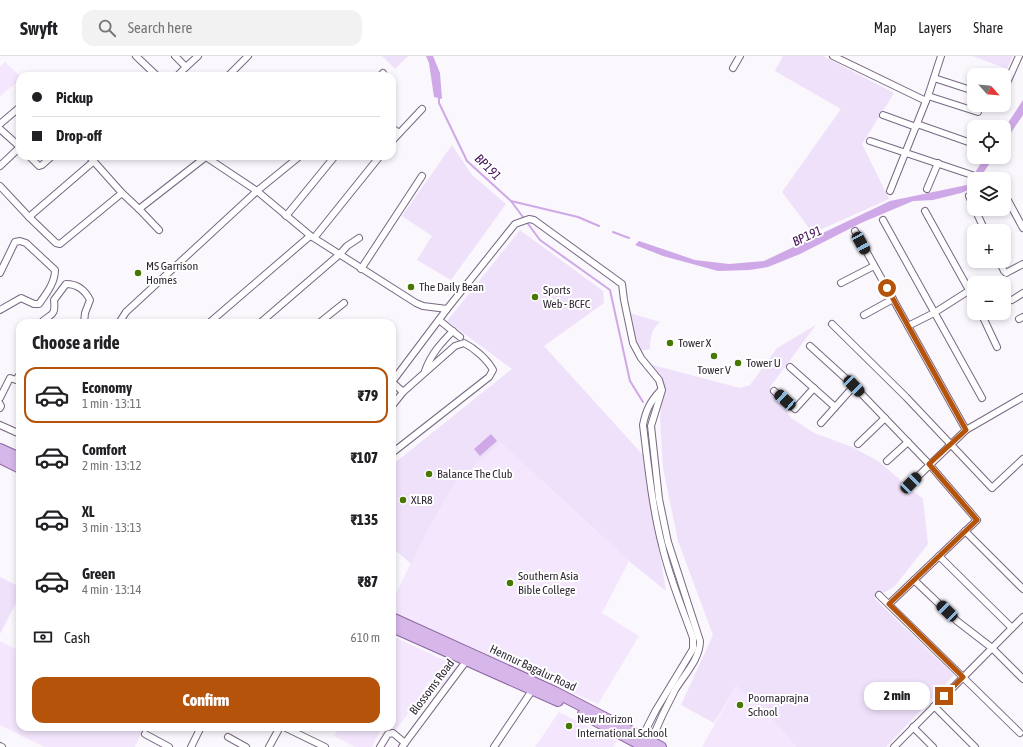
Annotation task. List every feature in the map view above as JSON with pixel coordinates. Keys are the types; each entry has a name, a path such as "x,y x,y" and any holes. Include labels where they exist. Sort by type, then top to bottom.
{"main road":[{"path":"0,449 16,456"},
{"path":"0,458 16,466"},
{"name":"Hennur Bagalur Road","path":"396,620 533,689 646,742 661,747"},
{"name":"Hennur Bagalur Road","path":"396,629 466,660 488,665 555,692 646,742"}],"street":[{"path":"136,56 153,72"},
{"path":"175,56 186,67"},
{"path":"181,72 198,56"},
{"path":"232,72 248,56"},
{"path":"733,68 740,56"},
{"path":"833,56 928,98 967,109"},
{"path":"890,191 928,98 941,56"},
{"path":"1011,74 1019,56"},
{"path":"934,78 967,89"},
{"path":"396,137 422,109"},
{"path":"0,124 16,110"},
{"path":"883,115 967,142"},
{"path":"0,129 16,143"},
{"path":"870,141 905,154 967,173"},
{"path":"0,166 16,151"},
{"path":"33,160 39,166 48,160"},
{"path":"139,209 202,160"},
{"path":"213,160 257,191 312,237 361,269 416,303 423,306 447,310"},
{"path":"122,319 126,312 257,191 295,160"},
{"path":"286,216 332,160"},
{"path":"214,319 312,237 377,160"},
{"path":"29,217 94,161 122,193 159,230"},
{"path":"927,189 938,163"},
{"path":"361,269 422,176"},
{"path":"0,186 29,217 56,243 60,244 122,193"},
{"path":"1011,206 1023,228"},
{"path":"925,211 967,285"},
{"path":"396,377 515,224 522,221 528,219 534,220 622,284 633,343 641,358 659,380 662,390 651,426 659,499 668,542 700,641 698,654 646,742"},
{"path":"883,220 982,398"},
{"path":"855,231 966,430"},
{"path":"265,319 340,254 347,246 359,238"},
{"path":"0,273 15,242 20,241 26,243 55,270 55,275 48,292 39,304 34,304 21,298 0,310"},
{"path":"1002,268 1006,273 1023,264"},
{"path":"841,283 874,266"},
{"path":"46,319 51,316 55,309 54,300 66,284 73,284 86,293 90,300 84,319"},
{"path":"908,326 967,292"},
{"path":"1012,300 1023,293"},
{"path":"864,315 893,299"},
{"path":"324,319 344,303"},
{"path":"439,320 460,337"},
{"path":"984,320 997,347"},
{"path":"832,324 906,397 992,488 1023,459"},
{"path":"425,372 429,360 441,343 453,331"},
{"path":"396,401 403,392 455,346 464,343 469,345 489,364 493,370 489,377 396,451"},
{"path":"810,346 854,386 885,418 929,464 977,520 889,604"},
{"path":"790,367 835,407"},
{"path":"0,398 10,378 16,380"},
{"path":"396,386 403,392"},
{"path":"821,422 854,386"},
{"path":"774,390 795,409 814,388"},
{"path":"646,742 656,710 693,649 693,638 662,546 654,511 643,425 645,415 651,401 662,390"},
{"path":"911,483 966,430 1023,396"},
{"path":"0,404 0,408"},
{"path":"858,444 885,418"},
{"path":"1,427 16,433"},
{"path":"887,461 908,442"},
{"path":"965,531 1023,589"},
{"path":"939,556 1012,628"},
{"path":"914,580 957,621 992,648 1023,679"},
{"path":"879,595 1020,734"},
{"path":"686,618 693,616"},
{"path":"894,747 1022,619"},
{"name":"Blossoms Road","path":"403,745 466,660"},
{"path":"494,747 533,689"},
{"path":"934,706 975,747"},
{"path":"913,727 933,747"},
{"path":"191,747 199,731"},
{"path":"269,747 278,731"},
{"path":"292,731 325,747"},
{"path":"380,747 388,734 392,733 403,745"},
{"path":"145,734 169,747"},
{"path":"228,737 246,747"}],"shaded area":[{"path":"382,56 408,56 395,69"},
{"path":"426,56 433,56 440,73 442,99 434,97 429,63"},
{"path":"783,56 823,56 894,93 862,144 889,199 813,233 782,192 841,109 775,71"},
{"path":"973,56 1013,56 1007,68"},
{"path":"5,62 16,72 16,83 0,96 0,67"},
{"path":"1023,100 1023,115 1011,133 1010,120"},
{"path":"452,145 472,175 506,204 451,280 417,260 432,236 402,216"},
{"path":"980,164 989,164 984,172 975,172"},
{"path":"967,185 967,190 961,193 933,200 913,201 861,223 800,254 768,267 749,270 718,271 663,256 635,245 639,241 695,260 729,264 764,261 890,201"},
{"path":"520,230 603,291 604,303 544,346 643,455 666,591 629,561 501,443 455,483 429,527 411,564 396,551 396,462 512,369 447,321"},
{"path":"626,312 660,322 652,334 650,349 638,351"},
{"path":"816,325 770,387 791,418 814,433 852,447 878,461 923,499 928,544 894,587 874,598 954,675 886,747 796,747 779,726 736,686 714,723 681,705 713,635 678,541 663,468 660,417 664,388 645,363 740,388 750,385 777,348"},
{"path":"491,434 497,441 480,456 474,449"},
{"name":"Southern Asia Bible College","path":"501,443 629,561 602,613 639,636 598,704 396,614 396,594 428,527 455,483"},
{"path":"0,577 16,585 16,603 0,634"},
{"path":"396,638 459,667 442,689 428,682 418,700 396,730"},
{"path":"0,641 16,649 16,731 142,731 135,747 44,747 0,725"},
{"name":"Poornaprajna School","path":"736,686 779,726 796,747 702,747"},
{"name":"New Horizon International School","path":"559,712 617,741 613,747 535,747"},
{"path":"337,731 380,731 372,747 355,747 334,736"}],"waterway":[{"name":"BP191","path":"439,95 439,103 467,161 511,201 578,217 599,226"},
{"path":"511,201 540,240 610,290 630,381 643,402"},
{"path":"613,232 629,238"}],"place":[{"name":"MS Garrison Homes","path":"138,273"},
{"name":"The Daily Bean","path":"411,287"},
{"name":"Sports Web - BCFC","path":"535,297"},
{"name":"Tower X","path":"670,343"},
{"name":"Tower V","path":"714,356"},
{"name":"Tower U","path":"738,363"},
{"name":"Balance The Club","path":"429,474"},
{"name":"XLR8","path":"403,500"},
{"name":"Southern Asia Bible College","path":"510,583"},
{"name":"Poornaprajna School","path":"740,705"},
{"name":"New Horizon International School","path":"569,726"}],"route":[{"path":"887,288 966,430 929,464 977,520 889,604 963,677 944,696"}]}
